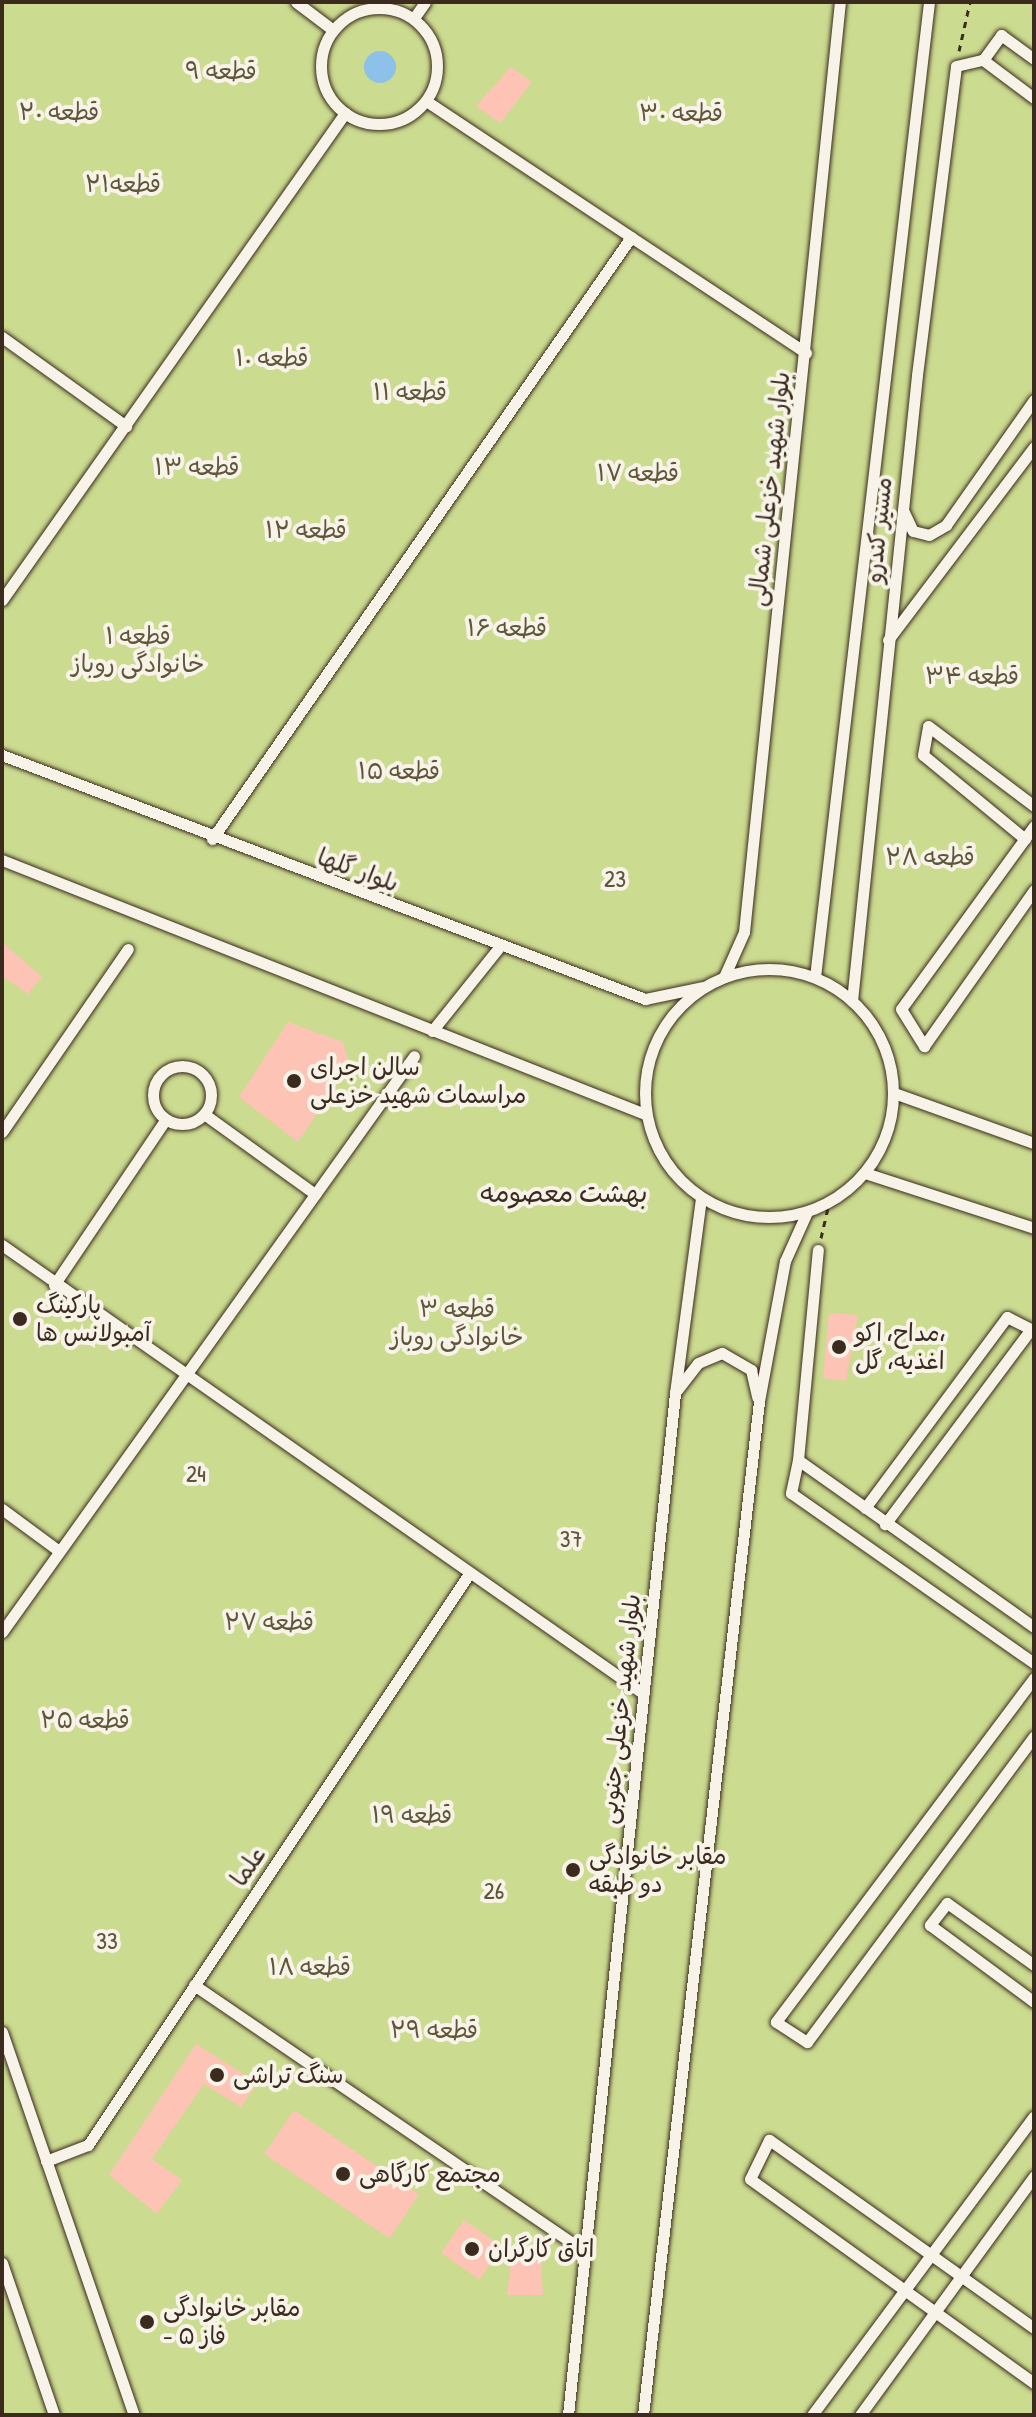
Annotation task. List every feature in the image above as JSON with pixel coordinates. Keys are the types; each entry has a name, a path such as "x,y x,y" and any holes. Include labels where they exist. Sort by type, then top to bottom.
{"lane":[{"path":"296,2 333,30"},
{"path":"414,18 425,2"},
{"name":"بلوار شهید خزعلی شمالی","path":"724,977 744,932 840,2"},
{"path":"815,977 929,2"},
{"path":"380,7 414,18 431,40 438,66 426,101 388,123 345,113 324,83 321,65 333,30 363,10 380,7"},
{"path":"956,66 983,60 1001,35 1034,59"},
{"path":"983,60 1034,98"},
{"name":"مسیر کندرو","path":"852,1001 902,510 956,66"},
{"path":"426,101 806,353"},
{"path":"2,600 345,113"},
{"path":"212,839 631,237"},
{"path":"2,337 126,426"},
{"path":"902,510 913,531 929,535 946,525 1034,400"},
{"path":"888,641 1029,465 1034,447"},
{"path":"1025,839 923,755 928,726 1034,806"},
{"name":"بلوار گلها","path":"2,755 212,839 645,999 704,987"},
{"path":"1034,826 901,1009 924,1046 1034,890"},
{"path":"2,860 645,1114"},
{"path":"432,1031 500,946"},
{"path":"2,1132 128,949"},
{"path":"754,970 815,977 852,1001 883,1043 894,1093 881,1148 865,1173 829,1202 807,1212 771,1218 734,1213 701,1198 656,1147 645,1114 652,1054 667,1020 704,987 724,977 754,970"},
{"path":"2,1632 414,1056"},
{"path":"174,1067 193,1068 208,1080 212,1099 204,1114 185,1124 166,1119 153,1095 159,1077 174,1067"},
{"path":"894,1093 1034,1143"},
{"path":"204,1114 315,1194"},
{"path":"54,1285 166,1119"},
{"path":"865,1173 1034,1228"},
{"name":"بلوار شهید خزعلی جنوبی","path":"568,2415 675,1393 701,1198"},
{"path":"643,2415 759,1401 785,1261 807,1212"},
{"path":"2,1245 54,1285 644,1694"},
{"path":"818,1250 798,1460 791,1493 1034,1663"},
{"path":"865,1508 1007,1317 1031,1329 885,1524"},
{"path":"675,1393 698,1363 722,1353 751,1370 759,1401"},
{"path":"798,1460 1034,1627"},
{"path":"2,1509 59,1551"},
{"name":"علما","path":"46,2161 88,2145 469,1574"},
{"path":"1034,1678 776,2022 807,2042 1034,1736"},
{"path":"1034,1965 947,1903 930,1925 1034,2002"},
{"path":"194,1985 583,2250"},
{"path":"2,2032 134,2415"},
{"path":"812,2415 1034,2116"},
{"path":"1034,2328 962,2272 769,2140 750,2179 1034,2383"},
{"path":"860,2415 1034,2176"},
{"path":"2,2263 54,2415"}],"path":[{"path":"956,66 970,2"},
{"path":"818,1250 829,1202"}],"green space":[{"path":"2,2 1034,2 1034,2415 2,2415"}],"water":[{"path":"380,51 391,56 396,67 391,78 380,83 369,78 364,67 369,56"}],"building":[{"path":"511,67 532,82 500,123 476,106"},
{"path":"2,942 42,977 28,994 2,976"},
{"name":"سالن اجرای مراسمات شهید خزعلی","path":"288,1022 343,1042 350,1065 298,1142 239,1097"},
{"name":"مداح، اکو، اغذیه، گل","path":"829,1313 858,1315 846,1381 823,1378"},
{"path":"196,2044 258,2083 241,2107 204,2084 152,2159 182,2180 157,2214 109,2175"},
{"name":"مجتمع کارگاهی","path":"294,2110 419,2194 390,2238 264,2154"},
{"name":"اتاق کارگران","path":"464,2220 503,2247 480,2280 441,2253"},
{"path":"512,2254 541,2259 543,2295 507,2295"}],"place":[{"name":"سالن اجرای مراسمات شهید خزعلی","path":"294,1081"},
{"name":"پارکینگ آمبولانس ها","path":"20,1319"},
{"name":"مداح، اکو، اغذیه، گل","path":"839,1347"},
{"name":"مقابر خانوادگی دو طبقه","path":"573,1870"},
{"name":"سنگ تراشی","path":"217,2075"},
{"name":"مجتمع کارگاهی","path":"343,2174"},
{"name":"اتاق کارگران","path":"472,2249"},
{"name":"مقابر خانوادگی - فاز ۵","path":"147,2322"}],"district":[{"name":"بهشت معصومه","path":"564,1193"}],"park label":[{"name":"قطعه ۹","path":"221,71"},
{"name":"قطعه ۲۰","path":"59,112"},
{"name":"قطعه ۳۰","path":"681,113"},
{"name":"قطعه۲۱","path":"123,184"},
{"name":"قطعه ۱۰","path":"272,358"},
{"name":"قطعه ۱۱","path":"410,392"},
{"name":"قطعه ۱۳","path":"197,467"},
{"name":"قطعه ۱۷","path":"638,473"},
{"name":"قطعه ۱۲","path":"306,530"},
{"name":"قطعه ۱۶","path":"507,628"},
{"name":"قطعه ۱ خانوادگی روباز","path":"138,650"},
{"name":"قطعه ۳۴","path":"972,676"},
{"name":"قطعه ۱۵","path":"399,771"},
{"name":"قطعه ۲۸","path":"930,857"},
{"name":"23","path":"615,879"},
{"name":"قطعه ۳ خانوادگی روباز","path":"457,1323"},
{"name":"24","path":"196,1474"},
{"name":"37","path":"571,1539"},
{"name":"قطعه ۲۷","path":"269,1622"},
{"name":"قطعه ۲۵","path":"85,1720"},
{"name":"قطعه ۱۹","path":"412,1815"},
{"name":"26","path":"494,1891"},
{"name":"33","path":"107,1941"},
{"name":"قطعه ۱۸","path":"310,1967"},
{"name":"قطعه ۲۹","path":"434,2030"}]}
